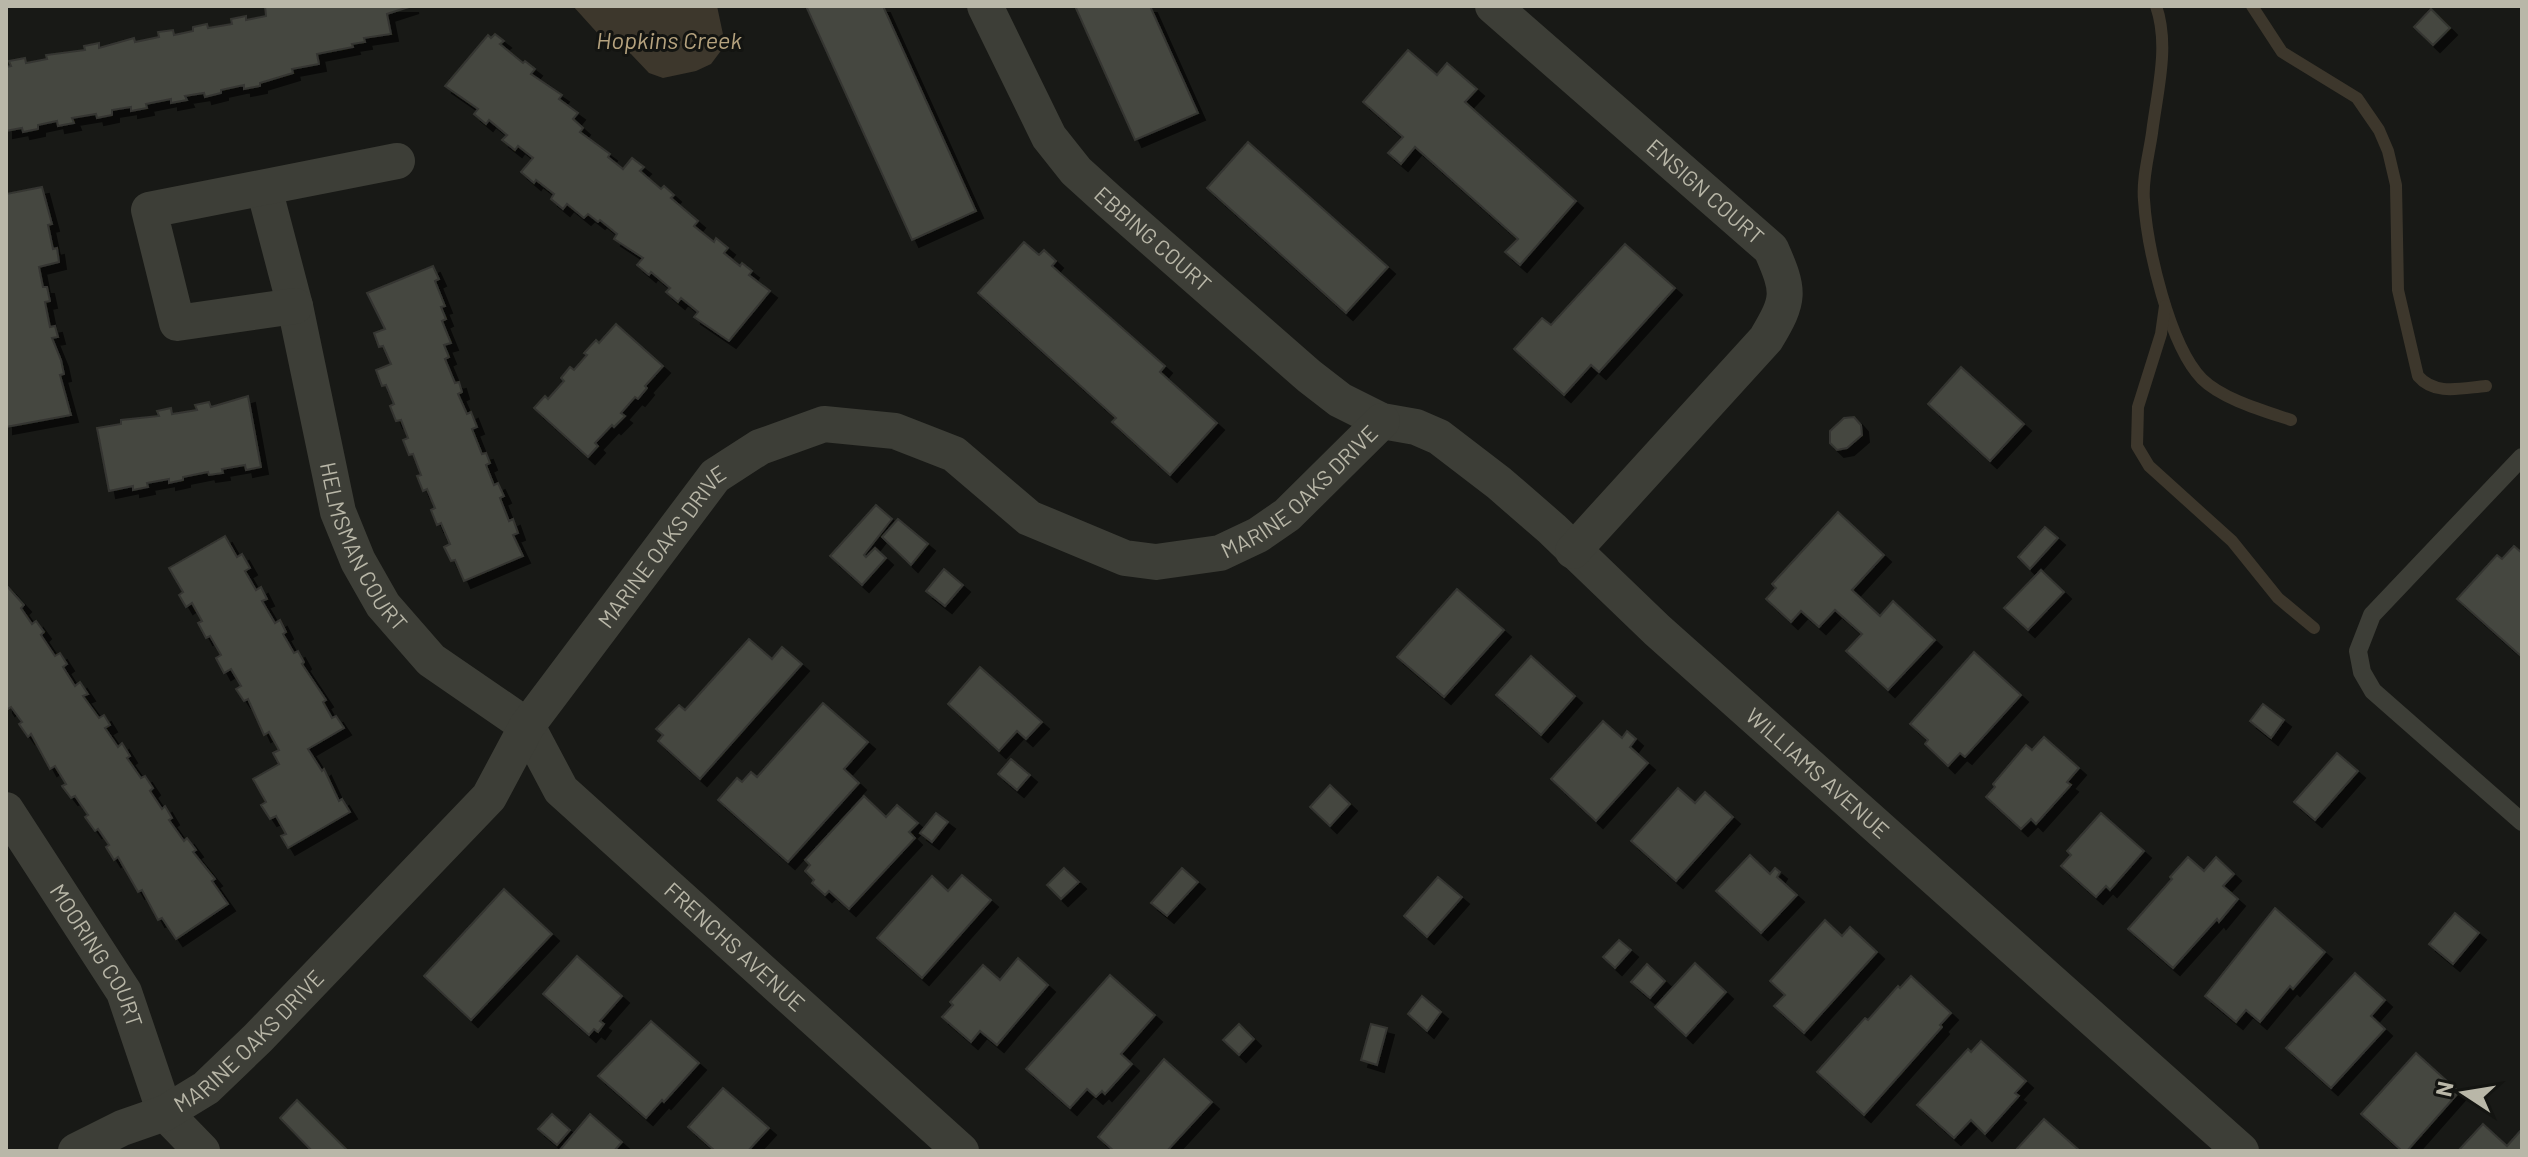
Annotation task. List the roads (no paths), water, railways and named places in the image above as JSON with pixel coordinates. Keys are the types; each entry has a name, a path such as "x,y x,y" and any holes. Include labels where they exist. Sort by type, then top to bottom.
{"street":[{"name":"EBBING COURT","path":"985,6 1049,137 1076,171 1309,376 1340,400 1382,421"},
{"name":"ENSIGN COURT","path":"1493,6 1771,249 1785,280 1785,308 1766,339 1573,551"},
{"path":"295,306 177,323 149,210 397,161"},
{"name":"HELMSMAN COURT","path":"264,188 295,306 338,512 358,561 383,605 431,660 527,726"},
{"name":"WILLIAMS AVENUE","path":"1382,421 1416,427 1439,437 1499,483 1680,652 2241,1151"},
{"name":"MARINE OAKS DRIVE","path":"76,1151 122,1128 165,1113 206,1088 478,809 489,797 527,726 715,476 760,447 824,424 895,431 954,454 1029,518 1125,558 1156,562 1220,553 1258,535 1297,506 1382,421"},
{"name":"FRENCHS AVENUE","path":"527,726 561,790 961,1151"},
{"name":"MOORING COURT","path":"6,810 124,992 165,1113"},
{"path":"165,1113 202,1151"}],"lane":[{"path":"2522,457 2372,615 2358,651 2362,672 2373,691 2522,822"}],"water":[{"name":"Hopkins Creek","path":"573,6 717,6 723,48 711,64 696,71 663,78 649,73 631,54 601,37"}],"waterway":[{"path":"2156,6 2162,53 2144,200 2155,268 2170,320 2190,363 2210,386 2244,404 2291,420"},
{"path":"2252,6 2282,52 2357,98 2379,130 2396,185 2398,290 2418,376 2441,388 2486,386"},
{"path":"2165,306 2161,334 2138,407 2137,446 2149,466 2232,541 2278,598 2314,628"}]}
